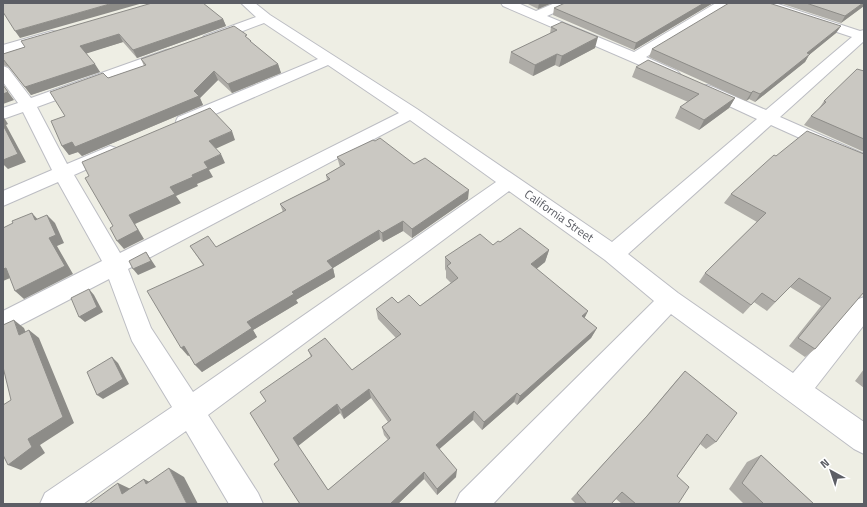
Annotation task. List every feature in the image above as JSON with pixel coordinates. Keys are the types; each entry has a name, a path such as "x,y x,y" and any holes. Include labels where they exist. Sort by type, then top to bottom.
{"street":[{"name":"California Street","path":"247,3 265,18 411,113 613,254 670,300 864,438"},
{"path":"507,3 635,58 864,161"},
{"path":"536,16 565,3"},
{"path":"635,58 725,3"},
{"path":"762,3 863,36"},
{"path":"198,42 265,18"},
{"path":"3,50 63,32"},
{"path":"613,254 863,36"},
{"path":"3,114 184,48"},
{"path":"171,127 330,60"},
{"path":"3,71 28,106 62,172 116,266 141,333 189,412 248,504"},
{"path":"3,323 411,113"},
{"path":"3,199 127,145"},
{"path":"56,504 189,412 509,182"},
{"path":"471,504 670,300"},
{"path":"796,390 864,307"}],"building":[{"path":"3,3 113,3 15,31 3,12"},
{"path":"152,3 203,3 223,19 133,50 119,34 80,46 95,64 25,87 3,59 3,54 25,47 21,41"},
{"path":"565,3 704,3 636,43 554,8"},
{"path":"729,3 769,3 841,26 807,53 810,54 760,94 753,91 751,93 652,49"},
{"path":"806,3 863,3 845,16"},
{"path":"562,22 598,37 562,56 557,54 535,65 511,52 557,30 551,27"},
{"path":"234,26 247,35 245,36 250,41 278,64 228,84 214,71 194,91 199,96 75,147 72,142 62,146 51,121 65,116 50,92 103,73 108,78 146,65 141,59"},
{"path":"648,60 735,98 704,120 680,107 699,94 636,67"},
{"path":"857,69 864,71 864,139 811,116 826,102 824,101"},
{"path":"3,85 8,92 3,94"},
{"path":"210,108 232,131 209,141 221,154 204,162 208,168 192,175 193,177 170,187 175,194 129,215 138,230 117,241 110,228 113,226 85,178 89,176 82,162"},
{"path":"3,125 18,154 3,160"},
{"path":"807,131 864,154 864,292 815,349 798,338 831,298 799,278 775,302 762,293 751,305 705,273 766,213 731,194 774,155 776,156"},
{"path":"380,138 414,164 425,158 469,190 412,229 403,221 382,233 379,230 327,261 333,268 292,292 294,294 247,322 252,328 195,365 184,346 181,348 147,291 204,265 190,246 208,236 216,247 286,210 280,204 330,179 326,175 345,164 337,157"},
{"path":"32,213 35,220 47,215 56,235 49,238 65,266 15,291 6,268 3,269 3,228 13,223 12,221"},
{"path":"520,228 549,250 531,264 588,311 582,316 597,328 520,396 517,393 484,422 474,411 436,445 457,470 437,489 424,472 390,504 300,504 274,464 279,460 250,413 266,401 260,392 312,356 308,350 325,338 352,370 401,334 376,309 392,297 398,303 409,295 420,306 458,278 447,266 451,263 445,257 480,234 493,245 498,241 500,242","holes":["369,389 391,420 382,427 390,438 328,490 293,438 337,404 341,410"]},
{"path":"146,252 151,261 133,269 129,261"},
{"path":"89,289 97,307 79,317 71,298"},
{"path":"14,320 19,335 29,330 63,417 28,439 32,447 8,465 3,455 3,405 11,400 3,367 3,325"},
{"path":"112,357 123,379 97,395 87,372"},
{"path":"685,371 737,413 716,442 707,434 677,476 689,487 678,504 636,504 622,492 611,504 587,504 577,493 647,416"},
{"path":"761,455 814,504 764,504 742,483"},
{"path":"169,468 187,504 89,504 118,483 122,494 144,479 146,484"}]}
